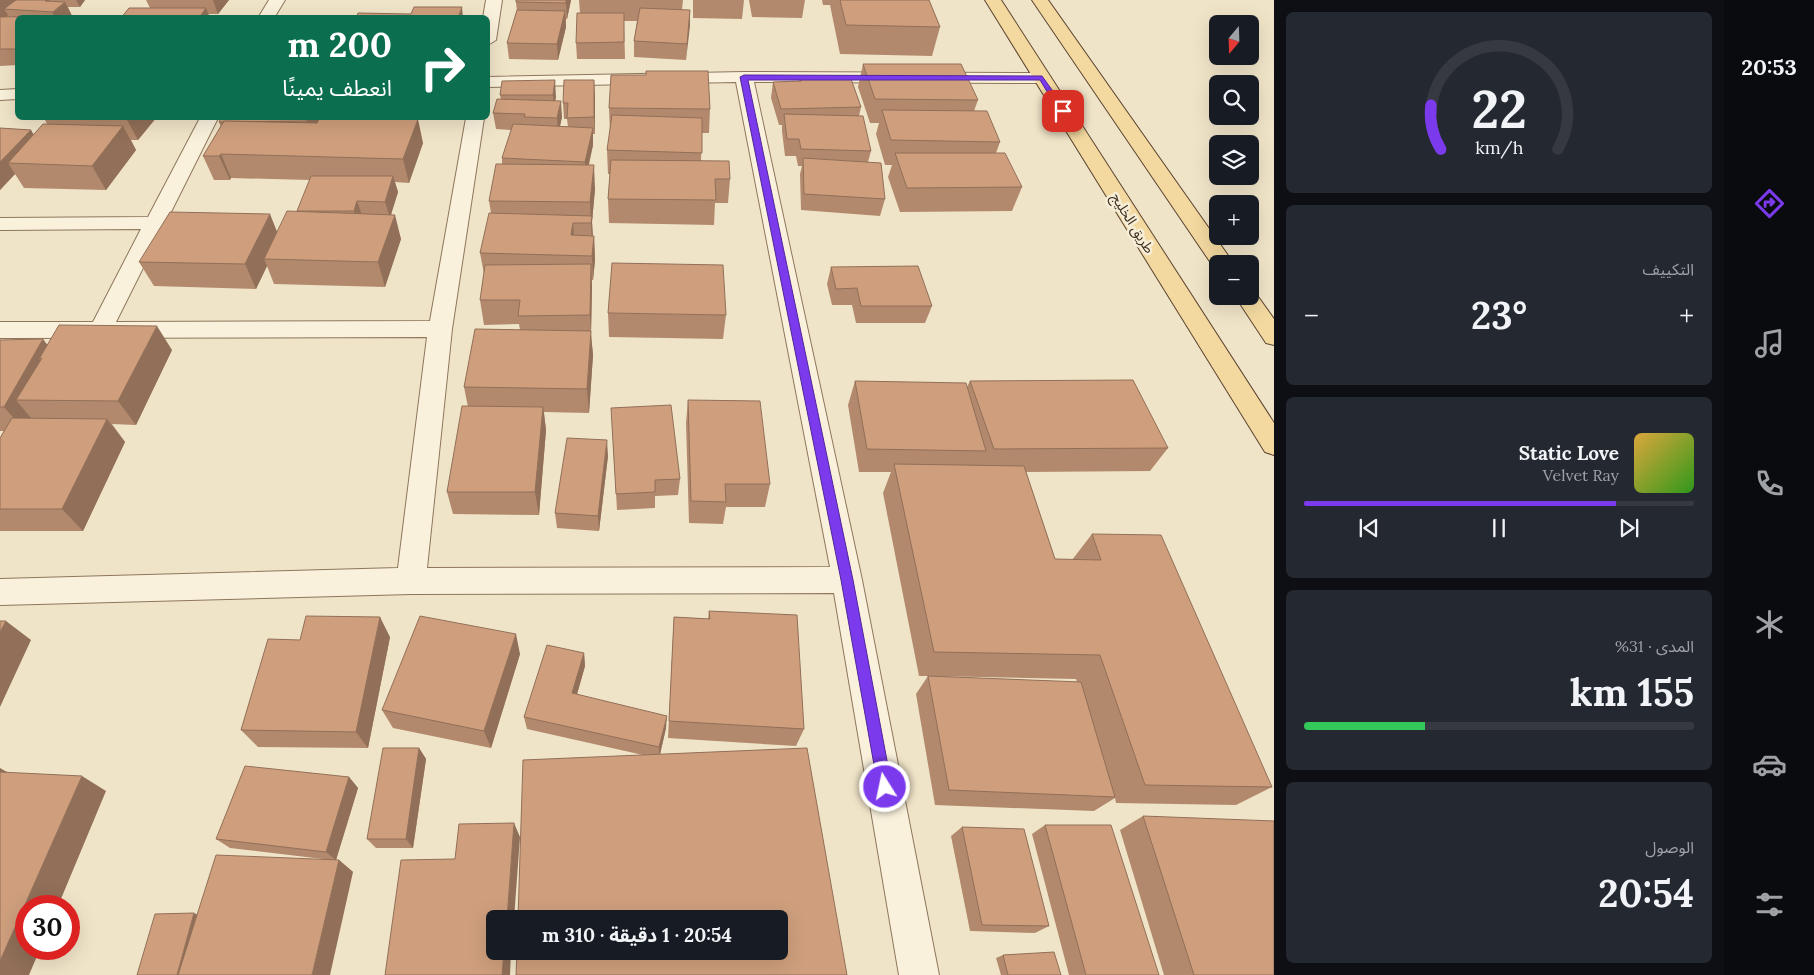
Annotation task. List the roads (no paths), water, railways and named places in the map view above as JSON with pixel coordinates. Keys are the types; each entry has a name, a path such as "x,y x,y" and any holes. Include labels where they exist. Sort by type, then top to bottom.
{"main road":[{"name":"طريق الخليج","path":"993,0 1274,445"},
{"path":"1040,0 1217,255"},
{"path":"1252,305 1274,337"}],"street":[{"path":"268,15 277,0"},
{"path":"490,27 494,0"},
{"path":"744,77 847,580 919,975"},
{"path":"490,82 744,77 1042,78"},
{"path":"0,95 15,94"},
{"path":"100,330 207,120"},
{"path":"411,581 440,329 475,120"},
{"path":"0,224 155,223"},
{"path":"0,330 440,329"},
{"path":"0,592 411,581 847,580"}]}
